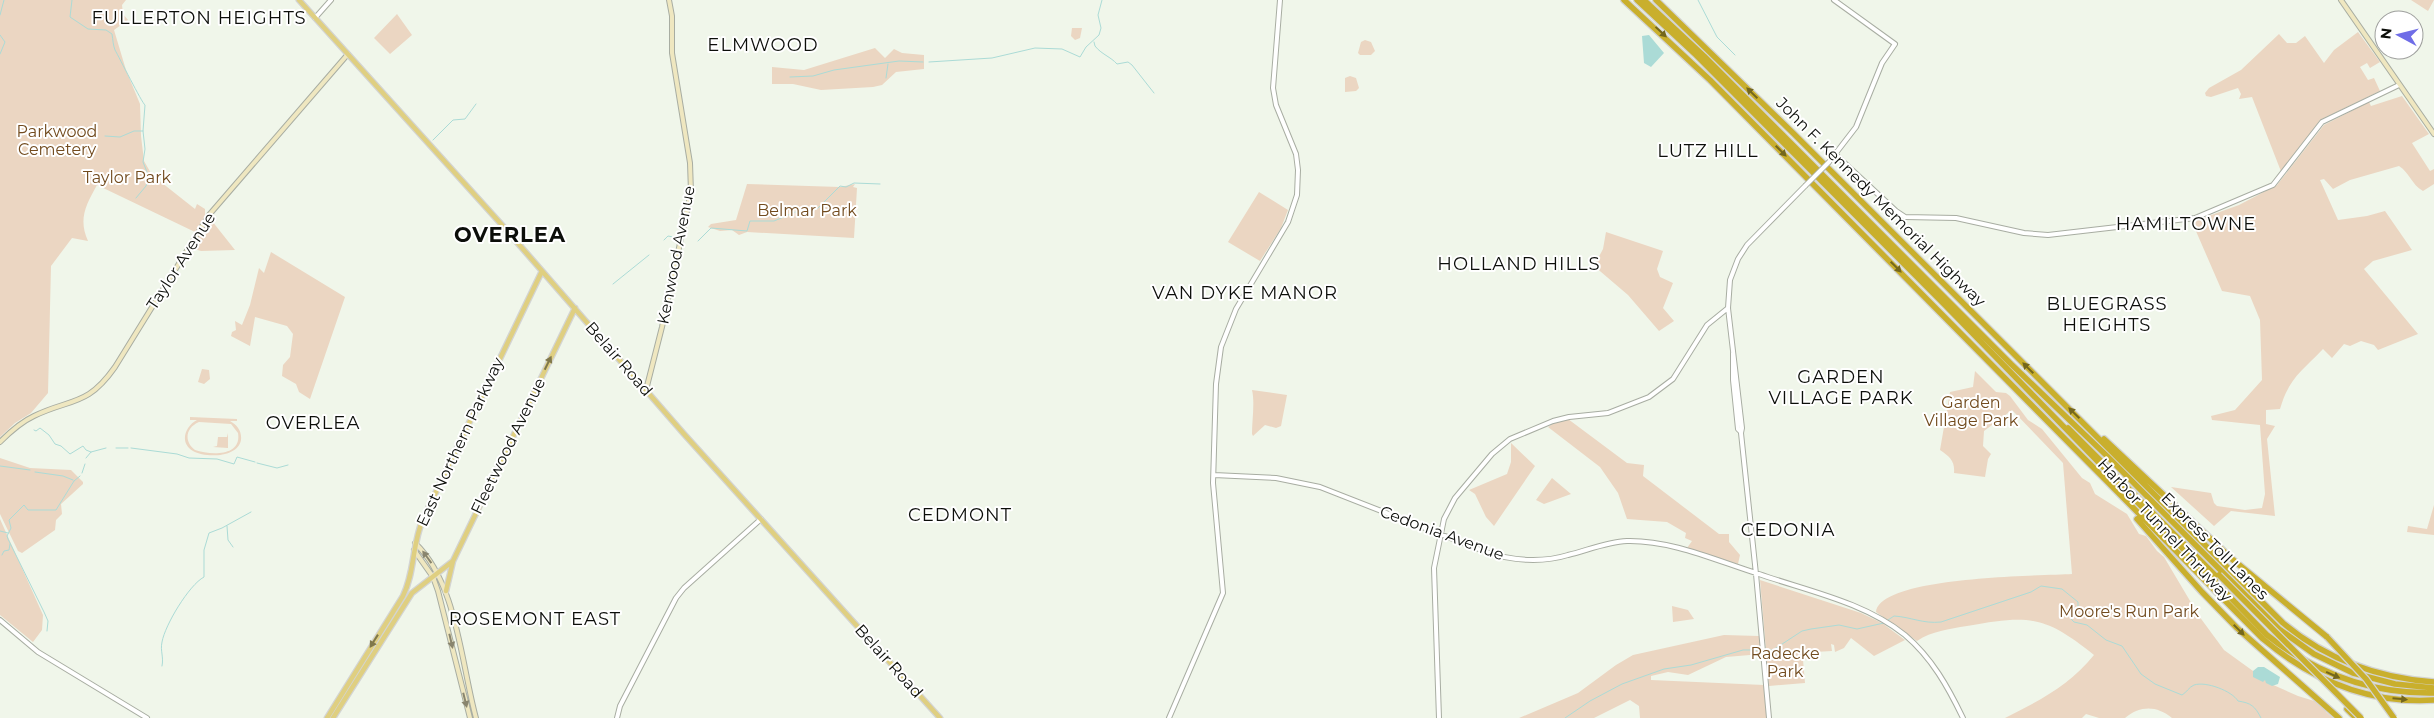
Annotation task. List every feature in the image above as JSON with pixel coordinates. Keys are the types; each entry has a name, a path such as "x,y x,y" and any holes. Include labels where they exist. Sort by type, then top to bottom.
{"highway":[{"path":"1624,0 1710,80 2152,528 2281,655 2317,677 2355,691 2388,698 2434,700"},
{"name":"Express Toll Lanes","path":"1637,0 1692,51 2361,718"},
{"name":"Express Toll Lanes","path":"1644,0 1704,56 2011,364 2356,718"},
{"name":"John F. Kennedy Memorial Highway","path":"1656,0 1793,133 2085,424"},
{"name":"Express Toll Lanes","path":"1945,305 2175,543 2257,625 2284,649 2320,670 2356,684 2388,691 2434,693"},
{"name":"Harbor Tunnel Thruway","path":"1980,352 2120,500 2225,616 2253,644 2339,718"},
{"name":"Express Toll Lanes","path":"2011,364 2112,461 2291,639 2323,659 2359,675 2395,684 2434,688"},
{"path":"2085,424 2272,612 2300,636 2326,653 2356,666 2391,676 2434,682"},
{"name":"Harbor Tunnel Thruway","path":"2085,424 2098,432 2232,559 2327,637 2366,679 2394,718"}],"main road":[{"name":"Belair Road","path":"299,0 575,308 760,519 940,718"},
{"name":"Kenwood Avenue","path":"646,390 662,327 691,192 690,163 672,53 672,16 669,0"},
{"path":"2342,0 2434,134"},
{"name":"Taylor Avenue","path":"0,442 26,420 81,399 104,382 209,215 348,54"},
{"name":"East Northern Parkway","path":"327,718 403,596 411,577 415,543 432,498 542,271"},
{"name":"Fleetwood Avenue","path":"433,577 453,561 575,308"},
{"path":"415,543 438,573 446,591 476,718"},
{"path":"414,550 433,577 442,602 470,718"},
{"path":"446,591 453,561"},
{"path":"333,718 412,594 433,577"},
{"path":"350,680 355,684"}],"street":[{"path":"315,18 331,0"},
{"path":"1169,718 1223,593 1214,475 1217,379 1223,340 1240,301 1288,222 1297,195 1298,170 1296,154 1276,105 1273,88 1280,0"},
{"path":"1769,718 1741,433 1738,429 1733,380 1733,343 1728,308 1730,280 1742,252 1758,231 1836,155 1861,118 1882,63 1895,44 1834,0"},
{"path":"1836,155 1903,216 1956,218 2024,233 2048,235 2196,218 2273,185 2283,176 2322,122 2399,84"},
{"path":"1439,718 1433,574 1446,512 1455,498 1501,445 1517,435 1570,416 1608,413 1649,397 1673,379 1707,325 1728,308"},
{"name":"Cedonia Avenue","path":"1214,475 1276,478 1301,482 1338,493 1492,554 1528,560 1560,558 1610,543 1651,542 1756,574 1871,613 1885,621 1916,645 1930,660 1945,682 1963,718"},
{"path":"617,718 622,701 676,598 684,588 760,519"},
{"path":"0,620 38,652 147,718"}],"green space":[{"name":"Parkwood Cemetery","path":"0,0 126,0 122,5 123,14 128,20 114,30 126,70 140,104 144,161 152,175 195,209 197,204 205,209 205,217 195,232 97,185 85,212 84,226 88,241 72,238 51,266 48,393 31,413 15,423 0,437"},
{"path":"2411,0 2434,0 2428,11"},
{"path":"397,14 412,35 390,54 374,38"},
{"path":"1072,28 1082,28 1080,38 1075,40 1071,36"},
{"path":"2358,32 2374,54 2374,60 2380,62 2370,68 2367,63 2360,67 2368,80 2374,78 2380,91 2320,120 2282,174 2252,97 2239,99 2241,94 2238,88 2211,97 2206,96 2205,93 2209,88 2241,70 2279,34 2287,43 2296,43 2305,36 2324,63 2334,50"},
{"path":"1365,40 1371,42 1375,51 1371,55 1360,55 1358,53 1361,42"},
{"path":"875,48 885,58 894,49 902,53 924,55 924,69 896,72 882,85 873,87 821,90 793,84 772,84 772,67 804,70"},
{"path":"1350,76 1356,78 1359,88 1356,91 1345,92 1345,78"},
{"path":"2402,96 2429,134 2412,143 2430,171 2434,169 2434,184 2423,191 2399,166 2350,180 2333,189 2324,179 2320,180 2338,220 2367,216 2385,211 2412,250 2373,261 2364,269 2418,334 2378,350 2374,345 2361,341 2350,346 2344,344 2332,358 2323,349 2292,382 2280,409 2266,410 2266,424 2275,426 2267,439 2275,516 2231,511 2214,526 2171,487 2211,493 2217,506 2245,510 2262,508 2265,494 2260,425 2212,420 2211,416 2235,410 2262,380 2260,320 2250,296 2222,291 2192,222 2239,205 2277,185 2324,125 2369,102 2371,106"},
{"name":"Belmar Park","path":"747,184 840,187 855,184 853,187 857,188 854,238 747,232 739,235 732,230 720,231 708,227 711,224 736,220"},
{"path":"1259,192 1288,210 1281,228 1260,261 1228,242"},
{"path":"209,220 212,221 235,250 201,251 191,248"},
{"path":"1606,232 1663,251 1657,269 1660,277 1673,283 1663,308 1674,321 1659,331 1628,295 1594,266 1603,249"},
{"path":"271,252 345,297 310,399 299,392 296,384 282,376 283,365 290,357 293,334 287,326 255,317 250,346 231,336 232,332 236,330 235,321 242,325 250,305 259,268 264,273"},
{"path":"202,369 209,370 210,379 204,384 198,382"},
{"name":"Moore's Run Park","path":"1975,371 1996,392 2006,393 2010,396 2028,420 2042,429 2082,478 2090,483 2095,494 2127,514 2139,534 2146,536 2164,557 2199,616 2224,650 2271,684 2298,696 2324,704 2326,712 2333,718 2172,718 2155,709 2143,709 2125,718 2099,718 2086,714 2082,718 2005,718 2042,699 2064,684 2085,666 2094,655 2062,632 2035,621 2006,620 1988,622 1941,631 1917,641 1876,612 1884,600 1904,591 1931,585 1997,577 2072,574 2063,463 2012,410 1984,431 1983,446 1991,454 1988,459 1985,477 1954,473 1954,465 1951,460 1940,450 1950,392 1973,387"},
{"path":"1252,390 1287,395 1281,426 1276,428 1265,425 1253,436"},
{"path":"190,417 237,419 237,421 230,421 240,431 241,440 239,446 228,453 220,455 205,455 193,451 186,444 185,435 189,426 197,420 190,420","holes":["199,422 231,424 238,433 238,441 230,450 209,453 201,452 191,447 188,439 189,431"]},
{"path":"1568,419 1627,463 1644,465 1643,476 1719,534 1729,534 1729,542 1740,555 1738,564 1687,548 1692,541 1685,538 1686,533 1667,522 1627,519 1618,493 1600,467 1548,427 1557,421"},
{"path":"228,433 228,448 213,447 217,446 218,437 227,437"},
{"path":"1511,443 1535,466 1494,526 1486,517 1475,494 1469,490 1507,474 1511,462"},
{"path":"0,458 30,468 71,470 83,482 61,504 62,514 56,520 55,530 22,553 18,551 0,514"},
{"path":"1552,478 1571,494 1544,504 1536,500"},
{"path":"2434,505 2434,535 2407,532 2408,526 2427,529"},
{"path":"0,519 43,615 42,630 33,642 0,615"},
{"name":"Radecke Park","path":"1760,580 1861,613 1882,623 1905,640 1874,656 1851,638 1844,648 1835,652 1834,645 1831,644 1832,651 1815,652 1809,659 1803,660 1805,683 1769,686"},
{"path":"1672,606 1688,610 1694,619 1673,622"},
{"path":"1724,635 1759,636 1762,654 1726,657 1688,675 1668,672 1651,676 1651,680 1764,685 1767,718 1640,718 1639,706 1630,700 1594,718 1519,718 1578,693 1633,655"}],"water":[{"path":"1649,35 1664,53 1651,67 1644,63 1642,36"},
{"path":"2258,667 2264,667 2280,677 2278,684 2272,686 2266,683 2265,680 2263,682 2253,677 2253,671"}],"waterway":[{"path":"0,15 4,0"},
{"path":"72,0 70,17 88,29 106,30 112,34 115,50 145,105 143,131 145,149 143,162 149,177 146,186 136,198"},
{"path":"929,62 992,58 1035,48 1062,49 1080,57 1086,47 1099,35 1101,28 1098,15 1102,0"},
{"path":"1698,0 1717,37 1735,55"},
{"path":"0,35 5,42 0,54"},
{"path":"1094,42 1097,49 1117,64 1128,62 1132,65 1154,93"},
{"path":"790,77 813,76 834,70 899,61 923,62"},
{"path":"886,78 888,64"},
{"path":"433,140 453,120 465,119 476,104"},
{"path":"105,136 120,137 134,131 143,131"},
{"path":"698,241 711,228 747,231 750,221 774,221 805,208 817,209 840,186 846,187 854,183 880,184"},
{"path":"664,240 668,236 673,237"},
{"path":"613,284 649,255"},
{"path":"34,430 36,431 40,428 49,435 55,444 61,446 70,454 83,446 91,452"},
{"path":"86,458 91,452 106,448"},
{"path":"116,448 128,448"},
{"path":"131,448 177,454 189,458 217,459 234,464 237,457 255,462"},
{"path":"257,463 277,468 288,465"},
{"path":"82,473 85,464"},
{"path":"0,466 30,470"},
{"path":"35,472 63,476 73,480"},
{"path":"47,631 48,621 8,539 7,536 11,528 9,520 24,505 28,510 56,510 74,481 80,476"},
{"path":"162,666 162,645 168,626 178,606 198,581 204,577 204,550 209,533 251,512"},
{"path":"227,526 228,540 233,547"},
{"path":"0,531 8,533"},
{"path":"2,555 4,551 9,550 10,544"},
{"path":"1888,620 1894,616 1928,622 1941,622 2031,592 2041,586 2062,589 2078,602 2078,606 2071,619 2074,622 2087,625 2106,640 2122,646 2141,674 2155,684 2182,695 2194,685 2205,684 2212,686 2230,694 2238,701 2252,706 2261,718"},
{"path":"1565,718 1590,701 1622,684 1664,669 1691,665 1743,650 1773,650 1802,631 1811,629 1839,625 1857,629 1884,623"}],"district":[{"name":"FULLERTON HEIGHTS","path":"199,18"},
{"name":"ELMWOOD","path":"763,45"},
{"name":"LUTZ HILL","path":"1708,151"},
{"name":"HAMILTOWNE","path":"2186,224"},
{"name":"OVERLEA","path":"510,234"},
{"name":"HOLLAND HILLS","path":"1519,264"},
{"name":"VAN DYKE MANOR","path":"1245,293"},
{"name":"BLUEGRASS HEIGHTS","path":"2107,314"},
{"name":"GARDEN VILLAGE PARK","path":"1841,387"},
{"name":"OVERLEA","path":"313,423"},
{"name":"CEDMONT","path":"960,515"},
{"name":"CEDONIA","path":"1788,530"},
{"name":"ROSEMONT EAST","path":"535,619"}],"park label":[{"name":"Taylor Park","path":"127,177"},
{"name":"Garden Village Park","path":"1971,411"}]}
